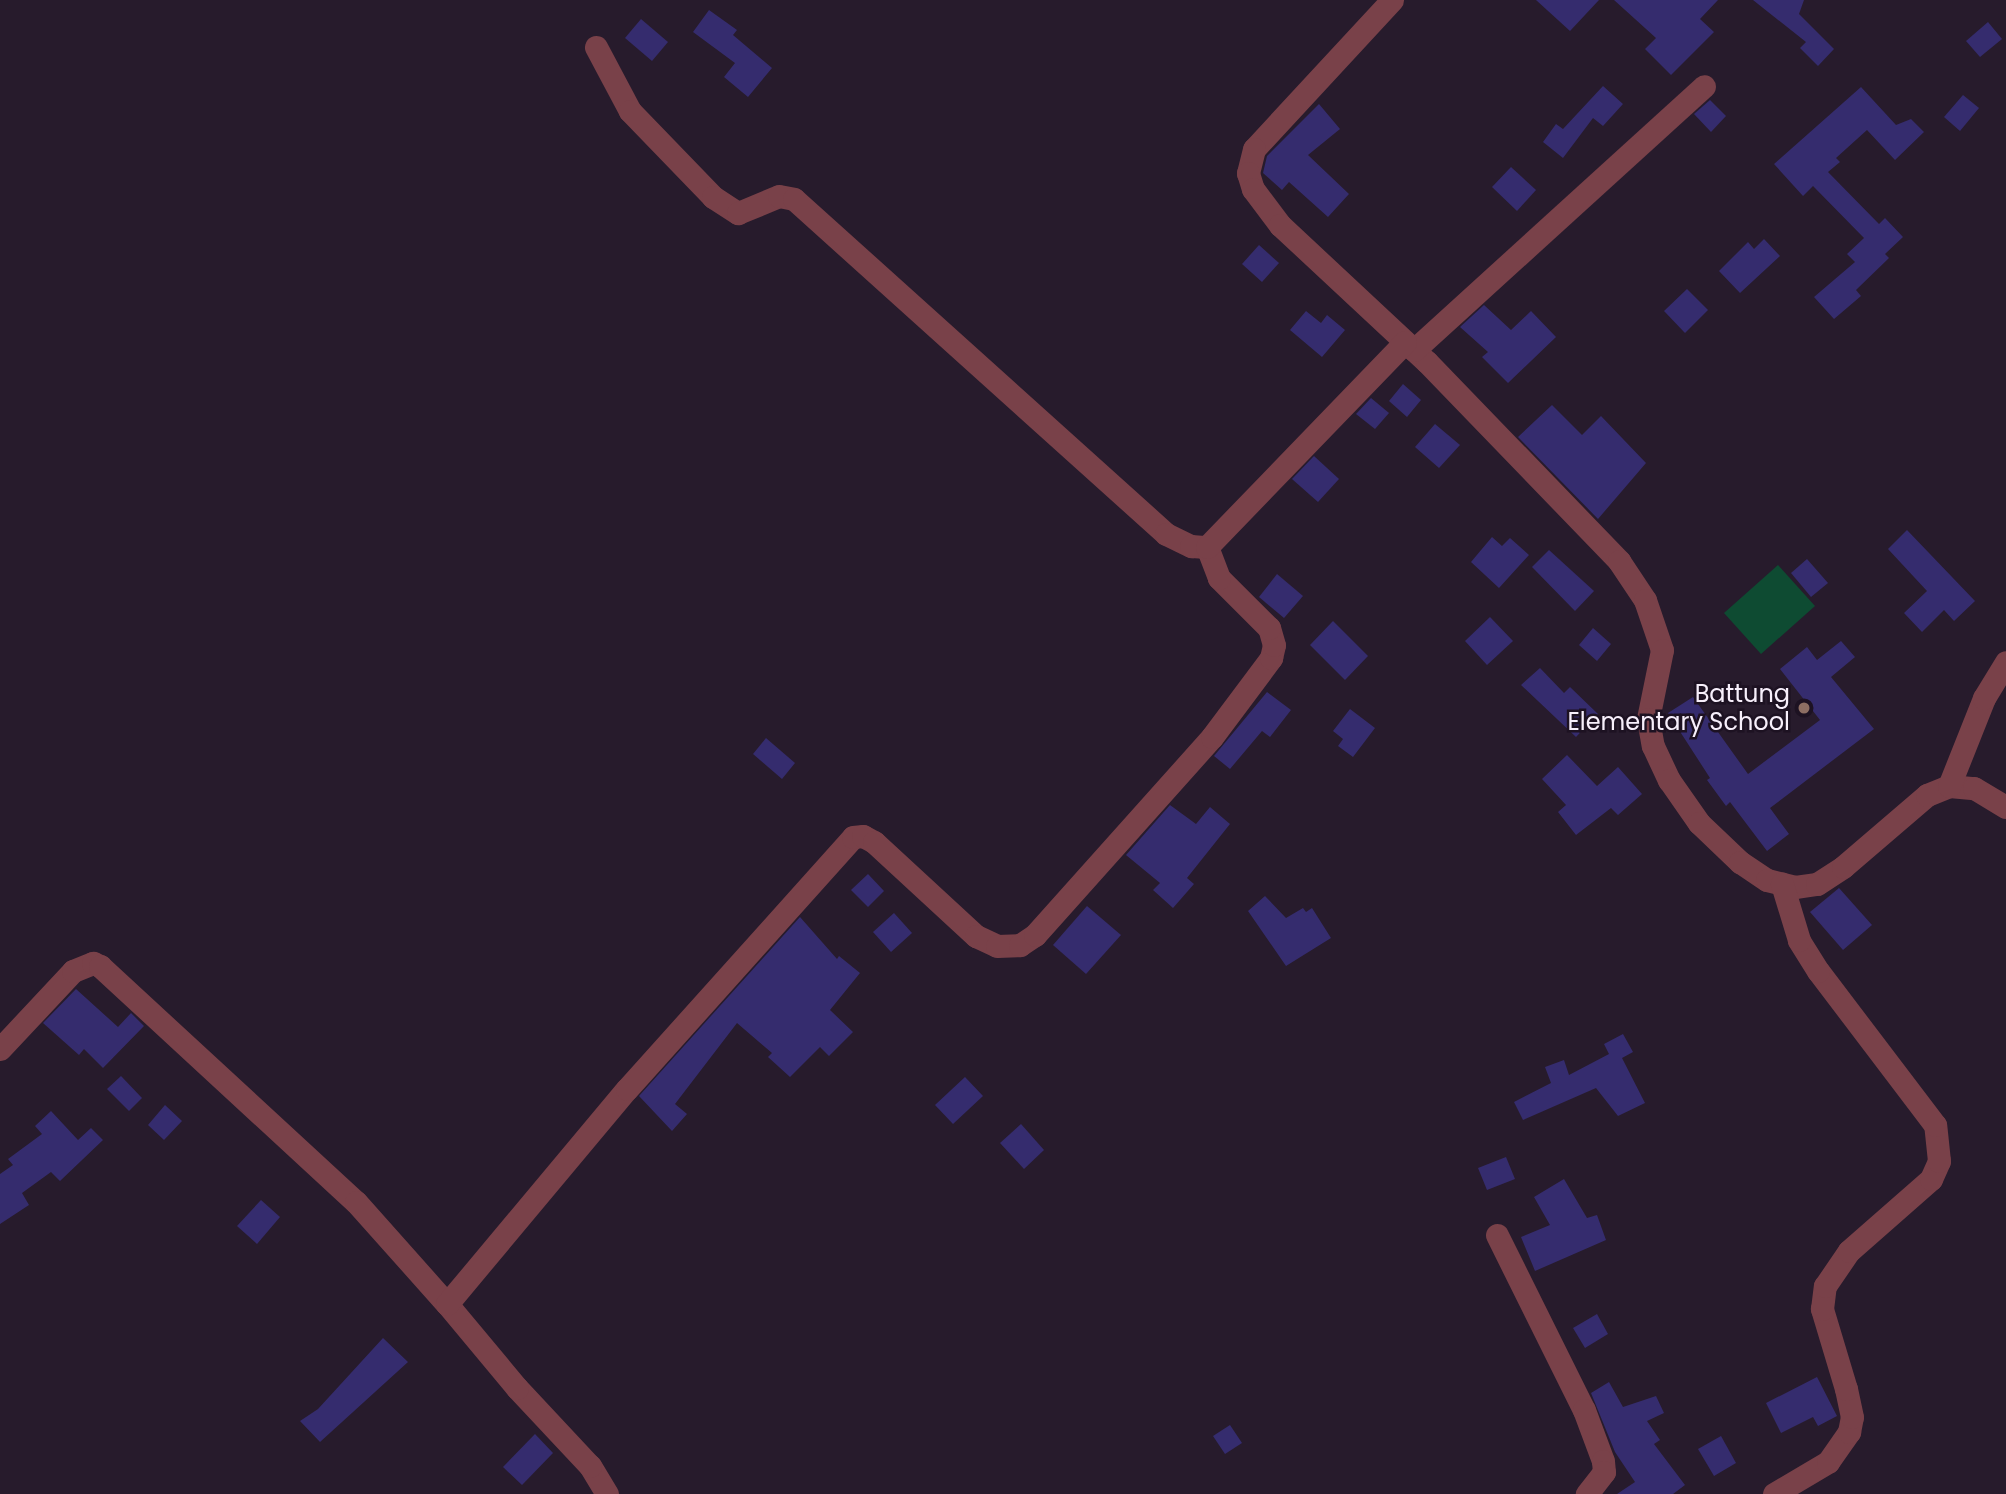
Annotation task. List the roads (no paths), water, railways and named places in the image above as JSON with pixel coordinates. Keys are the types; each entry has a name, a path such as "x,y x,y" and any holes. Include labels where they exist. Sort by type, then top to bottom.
{"street":[{"path":"1392,0 1254,149 1248,173 1272,216 1410,346 1619,561 1645,600 1662,650 1648,719 1653,746 1669,780 1699,823 1740,862 1782,884 1817,884 1927,795 1949,786 1974,788 2006,807"},
{"path":"596,47 630,111 713,197 738,213 779,196 794,199 1166,534 1191,546 1207,547 1410,346 1704,86"},
{"path":"447,1304 627,1089 853,837 863,836 874,842 976,936 997,946 1020,945 1035,935 1212,737 1271,658 1274,645 1269,628 1219,578 1207,547"},
{"path":"1949,786 1984,698 2006,663"},
{"path":"1774,1494 1828,1462 1849,1432 1852,1417 1846,1389 1822,1308 1825,1286 1849,1251 1931,1179 1940,1161 1935,1125 1818,971 1799,940 1782,884"},
{"path":"0,1049 73,971 93,963 100,966 346,1193 447,1304 480,1347 590,1466 607,1494"},
{"path":"1497,1235 1584,1410 1604,1461 1604,1472 1587,1494"}],"place":[{"name":"Battung Elementary School","path":"1804,708"}]}
